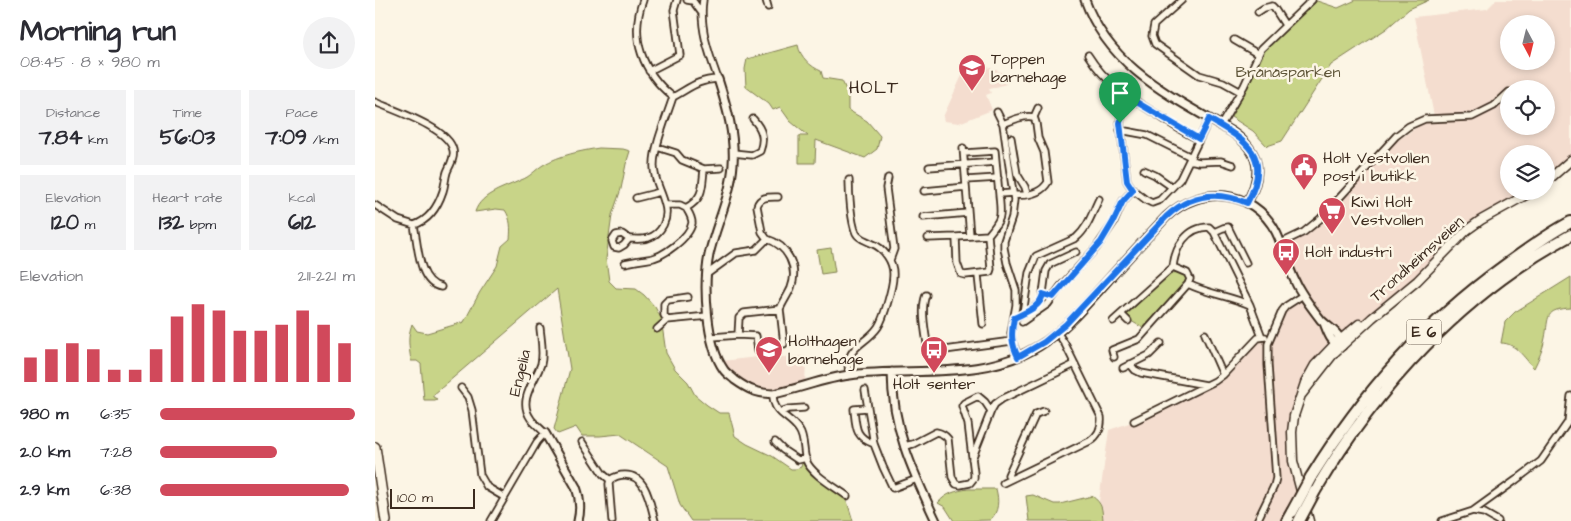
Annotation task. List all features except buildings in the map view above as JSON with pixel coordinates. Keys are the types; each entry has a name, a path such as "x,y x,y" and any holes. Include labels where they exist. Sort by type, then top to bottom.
{"highway":[{"name":"E 6","path":"1289,517 1330,446 1364,400 1400,357 1428,328 1484,280 1571,222"},
{"name":"E 6","path":"1299,521 1333,461 1362,419 1424,347 1461,312 1491,288 1529,260 1571,235"},
{"path":"375,447 386,521"}],"main road":[{"path":"1555,174 1571,160"},
{"name":"Trondheimsveien","path":"1309,521 1296,476 1292,452 1293,423 1302,394 1339,343 1360,324 1372,318 1417,281 1467,230 1517,200"}],"street":[{"path":"643,0 637,22 643,59 661,87 673,97"},
{"path":"649,71 680,55 674,10 677,0"},
{"path":"687,0 693,1 701,12"},
{"path":"703,0 701,12 704,34 729,118 733,143 731,184 709,256 706,290 708,316 716,355 724,371 749,390 773,394 849,375 969,369 994,365 1018,357 1037,347 1057,332 1176,208 1189,200 1209,196 1228,196 1247,203 1261,213 1269,222 1281,242 1291,275 1303,295 1325,324 1331,328 1339,343"},
{"path":"766,0 768,7"},
{"path":"1085,0 1099,31 1117,55 1130,67 1155,86 1246,143 1256,160 1257,173 1257,182 1247,203"},
{"path":"1182,0 1154,25 1152,36 1155,44 1199,74 1221,81 1241,92"},
{"path":"1221,126 1241,92 1258,54 1267,42 1312,0"},
{"path":"1258,12 1272,6 1285,26"},
{"path":"1234,40 1258,54"},
{"path":"1088,55 1111,83 1128,97 1199,139"},
{"path":"629,239 648,239 662,229 665,222 667,214 653,164 673,97 696,83 717,79"},
{"path":"1128,97 1121,114 1120,130 1127,181 1133,190 1152,203 1160,200 1180,179 1209,119"},
{"path":"1281,242 1304,232 1320,219 1396,136 1409,126 1425,119 1472,117 1494,106 1500,100"},
{"path":"375,102 419,120 445,138 451,144 453,150 444,187 434,210 426,220 414,225 399,220 375,205"},
{"path":"999,194 1027,194 1039,191 1048,182 1045,152 1038,138 1034,117 1038,108"},
{"path":"997,112 1003,124 1013,194 1012,217 1004,241 1004,248 1016,290 1016,304 1011,333 1012,342 1018,357"},
{"path":"1003,124 1018,118 1034,117"},
{"path":"733,153 753,155 760,150 763,137 758,125 753,120"},
{"path":"1120,130 1147,135 1199,162 1221,162 1233,165"},
{"path":"1011,138 1017,174 1027,194"},
{"path":"657,147 677,153 682,160 704,169 721,168"},
{"path":"956,237 959,271 965,276 987,274 990,272 988,236 1000,221 1001,216 995,152 964,151 970,236"},
{"path":"929,167 996,162"},
{"path":"686,208 698,200 701,193 704,169"},
{"path":"1144,170 1172,187"},
{"path":"888,178 886,188 894,249 890,260"},
{"path":"924,191 998,178"},
{"path":"849,180 856,234 878,247 890,260 893,267 893,278 882,320 873,332 852,350 848,364 849,375"},
{"path":"1022,322 1045,307 1101,242 1123,201 1133,190"},
{"path":"636,198 660,192"},
{"path":"778,197 762,199 758,202 757,206 762,232 767,239 785,249 793,271 792,286 780,309 784,344"},
{"path":"1023,314 1029,273 1036,256 1080,235 1099,199"},
{"path":"625,263 661,255 685,237 692,223 691,216 686,208 680,205 665,205"},
{"path":"923,217 968,212"},
{"path":"414,225 425,276 435,286 441,287"},
{"path":"1113,321 1173,268 1176,252 1187,234 1201,227 1209,227 1215,232 1250,305 1262,337"},
{"path":"1215,232 1228,227 1246,263"},
{"path":"928,238 988,236"},
{"path":"707,274 736,253 756,250 767,239"},
{"path":"1014,318 1042,301 1046,271 1050,264 1076,252"},
{"path":"1114,357 1112,350 1139,338 1189,284 1190,280 1187,273 1173,268"},
{"path":"978,274 983,324"},
{"path":"1189,284 1203,291 1250,305"},
{"path":"1043,294 1053,297"},
{"path":"926,295 924,299 924,315 928,350 930,352 1012,342"},
{"path":"1257,521 1276,478 1267,360 1268,344 1282,311 1286,306 1303,295"},
{"path":"667,320 664,314 664,304 668,300 688,297"},
{"path":"737,335 739,318 744,313 780,309"},
{"path":"1121,314 1127,322"},
{"path":"657,329 667,320 708,316"},
{"name":"Engelia","path":"540,328 540,366 526,396 526,405 531,418 545,433"},
{"path":"1003,483 1090,441 1098,434 1102,424 1101,417 1057,332"},
{"path":"1143,334 1149,339"},
{"path":"1205,334 1223,375"},
{"path":"712,337 756,336 758,351"},
{"path":"1134,420 1207,385 1223,375 1258,338 1271,337"},
{"path":"1123,368 1149,355 1161,344"},
{"path":"973,459 995,404 1075,364"},
{"path":"1130,364 1141,373 1207,385"},
{"path":"892,372 894,408 904,446 936,521"},
{"path":"461,388 471,403 480,475 487,487 504,497"},
{"path":"865,390 874,444 893,488 917,478"},
{"path":"773,394 776,410 801,431 807,463 827,482 847,496"},
{"path":"904,446 913,444 937,432 945,435 948,439 952,477 956,484 968,484 974,478 973,459 968,424 962,406 978,396 991,411"},
{"path":"1442,521 1473,511 1541,461 1568,422 1571,396"},
{"path":"780,412 804,408"},
{"path":"867,408 854,409 856,429 858,435 874,444"},
{"path":"1010,479 1008,475 1036,414 1044,411"},
{"path":"491,521 537,442 545,433 576,487 580,506 578,521"},
{"path":"582,442 603,474 610,480"},
{"path":"775,442 793,458 798,460 806,458"},
{"path":"610,480 626,475 639,479 645,489 655,521"},
{"path":"610,480 612,521"},
{"path":"1473,511 1484,513 1498,521"}],"shaded area":[{"path":"1496,0 1571,0 1571,158 1555,173 1555,145 1500,145 1500,200 1516,200 1472,225 1417,280 1317,363 1300,398 1293,433 1296,470 1309,521 1103,521 1102,508 1099,501 1109,430 1129,423 1232,372 1259,339 1275,329 1286,307 1301,292 1281,246 1320,217 1382,151 1423,123 1435,121 1414,17 1487,9"},
{"name":"Toppen barnehage","path":"969,60 1009,75 1006,84 989,89 991,93 986,95 992,110 959,123 944,121 943,117"},
{"name":"Holthagen barnehage","path":"767,356 805,356 805,382 782,388 756,388 741,381 722,361"}],"green space":[{"name":"Brånåsparken","path":"1356,0 1429,0 1409,9 1386,29 1331,65 1282,141 1267,146 1253,131 1231,117 1244,93 1261,53 1272,41 1317,1 1338,8"},
{"path":"798,45 810,64 821,71 823,78 842,81 848,94 848,110 867,121 880,136 877,149 865,158 816,140 815,163 799,163 799,136 808,136 790,121 780,107 773,110 769,104 746,87 745,69 747,59"},
{"path":"599,148 630,151 621,189 612,215 606,259 609,281 616,288 636,289 655,307 661,318 666,353 675,369 688,382 695,395 707,405 719,413 729,413 735,436 772,456 791,469 801,467 802,463 810,463 839,489 846,498 853,521 691,521 680,505 668,466 620,434 582,436 576,427 558,434 554,429 570,369 557,289 433,395 437,399 424,400 421,364 417,361 411,361 409,338 412,324 417,331 427,333 464,322 497,266 502,246 510,239 510,224 505,210 496,209 475,212 478,205 488,196 527,177 540,167 556,159"},
{"path":"831,248 835,272 821,274 817,250"},
{"path":"1179,271 1184,274 1187,282 1166,307 1164,305 1143,328 1131,321 1126,315 1169,275"},
{"path":"1571,277 1571,308 1556,310 1549,316 1543,346 1534,368 1515,348 1501,343 1505,322 1515,312"},
{"path":"968,489 996,489 998,497 997,506 990,520 954,521 945,507 938,503 948,495"},
{"path":"1033,495 1054,504 1092,496 1100,504 1103,521 1029,521 1026,496"}],"place":[{"name":"Toppen barnehage","path":"972,92"},
{"name":"Holt Vestvollen post i butikk","path":"1304,191"},
{"name":"Kiwi Holt Vestvollen","path":"1332,235"},
{"name":"Holt industri","path":"1286,276"},
{"name":"Holthagen barnehage","path":"769,374"},
{"name":"Holt senter","path":"934,374"}],"district":[{"name":"HOLT","path":"874,87"}],"route":[{"path":"1128,97 1199,139 1209,119 1232,132 1253,153 1257,164 1257,182 1254,191 1247,203 1228,196 1209,196 1189,200 1176,208 1066,324 1044,342 1018,357 1012,342 1011,333 1014,318 1039,304 1042,301 1043,294 1053,297 1101,242 1123,201 1133,190 1127,181 1120,123 1124,104 1128,97"}]}
